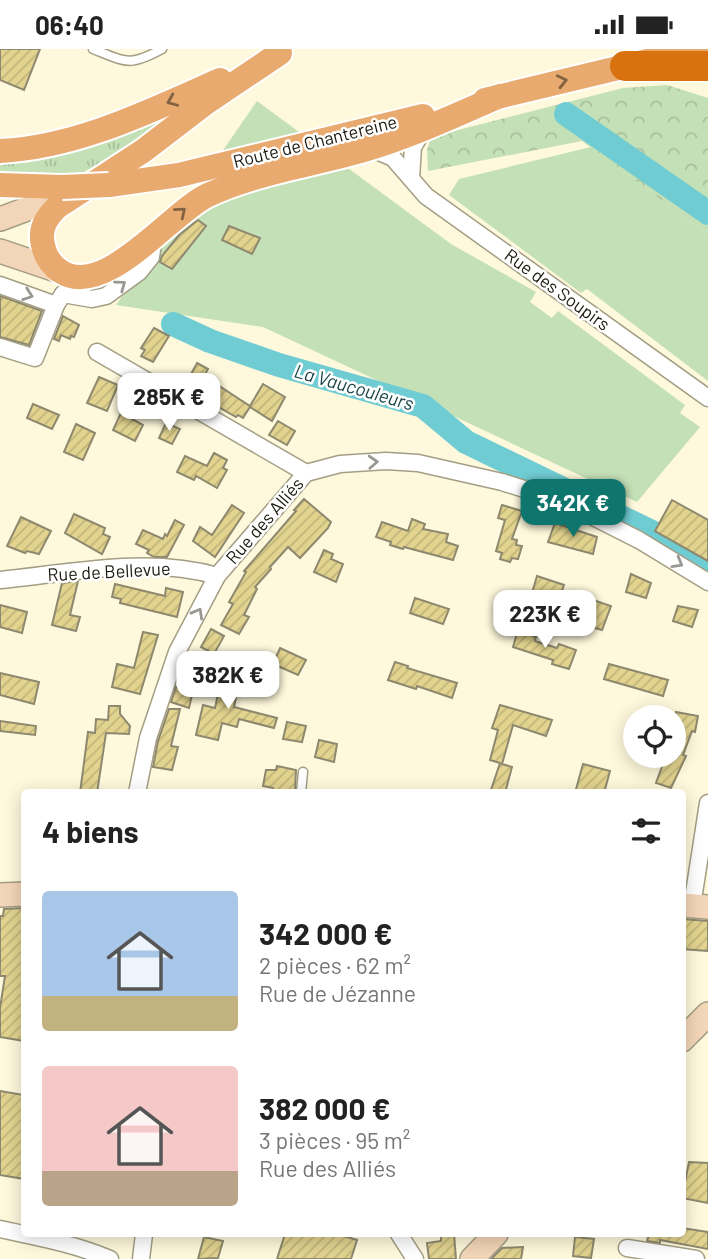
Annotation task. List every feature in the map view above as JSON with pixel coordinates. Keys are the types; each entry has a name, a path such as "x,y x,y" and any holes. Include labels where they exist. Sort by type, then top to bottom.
{"highway":[{"path":"625,67 708,66"}],"main road":[{"name":"Route de Chantereine","path":"0,185 62,187 114,176 169,177 697,49"},
{"path":"0,151 51,145 116,124 283,51"},
{"path":"60,290 43,246 42,233 46,220 57,208 114,176 206,102 283,51"},
{"path":"60,290 80,276 101,272 121,263 190,205 229,186 372,149 499,96"},
{"path":"0,219 114,176"},
{"path":"0,251 60,290"},
{"path":"0,895 21,894"},
{"path":"686,1036 708,1014"},
{"path":"472,1259 493,1237"}],"street":[{"path":"411,178 413,147 424,129"},
{"name":"Rue des Soupirs","path":"372,149 393,158 426,196 708,398"},
{"path":"0,285 60,290 36,358 0,347"},
{"name":"Rue des Alliés","path":"97,352 306,473 217,576 177,652 148,738 138,789"},
{"path":"306,473 340,464 408,462 502,482 562,501 639,540 708,582"},
{"name":"Rue de Bellevue","path":"0,580 159,567 217,576"},
{"path":"694,906 708,803"},
{"path":"0,1229 21,1234"},
{"path":"35,1237 110,1259"},
{"path":"141,1259 144,1237"},
{"path":"401,1237 415,1259"},
{"path":"627,1248 696,1259"}],"lane":[{"path":"93,49 126,62 141,60 162,49"},
{"path":"301,789 303,772"}],"green space":[{"path":"667,85 708,98 708,235 582,141 428,171 427,150 431,137 623,88"},
{"path":"257,101 451,244 536,292 530,302 552,318 558,311 685,405 680,413 700,427 637,502 263,327 116,305"},
{"path":"169,116 97,169 91,168 77,176 0,175 0,161"},
{"path":"591,147 708,235 708,381 587,289 581,293 449,195 459,179"}],"building":[{"path":"0,49 40,49 24,90 0,80"},
{"path":"198,220 206,226 172,269 160,262 179,235"},
{"path":"229,226 260,238 252,254 222,240"},
{"path":"0,296 42,311 29,345 0,337"},
{"path":"63,316 79,325 74,337 71,336 70,339 61,335 59,341 54,339"},
{"path":"154,328 169,336 153,362 141,356 145,350 141,348"},
{"path":"197,363 208,369 204,376 250,406 263,384 285,397 272,421 250,407 243,418 238,415 236,417 183,389"},
{"path":"99,377 118,385 107,411 87,403"},
{"path":"33,404 59,415 52,429 27,418"},
{"path":"121,413 143,425 135,441 113,430"},
{"path":"278,421 295,431 287,445 269,435"},
{"path":"166,423 180,429 172,444 159,438"},
{"path":"76,424 95,433 83,460 64,452"},
{"path":"214,453 227,460 223,468 227,470 217,488 196,476 194,480 177,472 185,456 207,466"},
{"path":"304,499 331,522 328,528 300,558 288,547 270,567 255,587 257,589 244,615 249,617 239,634 221,625 233,604 229,602 246,572 244,571"},
{"path":"672,500 708,520 708,561 655,531"},
{"path":"232,505 244,513 215,557 193,541 200,527 212,535"},
{"path":"502,505 522,511 512,539 517,540 516,545 522,546 518,559 512,558 510,562 500,559 502,553 496,551 505,520 498,518"},
{"path":"74,514 105,528 103,534 110,537 102,554 65,533"},
{"path":"21,517 51,531 39,554 27,551 25,553 7,546"},
{"path":"412,519 425,524 423,529 448,534 446,542 458,546 453,560 404,547 403,549 376,537 382,522 408,531"},
{"path":"175,520 184,525 167,557 154,557 147,553 149,550 136,544 143,530 163,539"},
{"path":"555,523 597,537 593,554 548,542"},
{"path":"324,550 333,554 331,559 343,564 336,582 314,572"},
{"path":"631,574 651,583 646,598 626,592"},
{"path":"537,576 564,585 558,602 532,593"},
{"path":"78,581 70,615 80,617 76,631 52,625 62,583"},
{"path":"115,584 165,596 166,588 183,592 177,617 120,603 121,599 112,597"},
{"path":"415,598 449,609 443,624 410,613"},
{"path":"593,600 611,606 602,630 584,625"},
{"path":"0,605 27,612 22,633 0,627"},
{"path":"678,606 698,610 692,627 673,621"},
{"path":"211,629 224,636 214,654 201,647"},
{"path":"518,630 536,637 535,641 557,648 559,644 576,650 569,669 552,664 553,660 513,647"},
{"path":"143,632 158,635 140,694 112,687 117,664 134,668"},
{"path":"280,648 306,660 298,675 273,664"},
{"path":"395,662 457,683 452,698 388,680"},
{"path":"609,664 668,680 663,696 604,679"},
{"path":"223,671 240,677 234,707 277,718 274,728 239,719 237,727 222,723 218,740 196,735 203,705 215,708"},
{"path":"0,673 39,682 34,704 0,695"},
{"path":"176,687 193,691 189,708 171,702"},
{"path":"500,705 552,720 546,736 513,725 502,764 512,767 506,789 491,789 500,763 490,760 498,730 492,728"},
{"path":"109,706 120,706 120,714 130,726 129,734 106,733 98,789 81,789 88,732 95,733 96,719 108,720"},
{"path":"169,709 180,709 171,746 178,747 172,770 153,767"},
{"path":"686,714 698,716 695,732 692,731 686,747"},
{"path":"0,721 36,726 35,735 0,731"},
{"path":"287,722 306,726 302,742 283,739"},
{"path":"319,740 337,744 334,762 315,757"},
{"path":"583,764 610,771 605,789 576,789"},
{"path":"277,766 296,770 295,789 263,786 266,770 276,770"},
{"path":"661,768 680,768 671,788 656,783"},
{"path":"21,908 21,1040 0,1037 0,1008 5,976 0,976 0,916 3,916 4,909"},
{"path":"686,919 708,921 708,951 686,949"},
{"path":"0,1091 21,1094 21,1178 0,1175"},
{"path":"689,1162 708,1163 708,1203 686,1199"},
{"path":"686,1229 708,1232 708,1249 660,1240 660,1243 647,1241 648,1237 686,1237"},
{"path":"204,1237 223,1241 218,1258 198,1259"},
{"path":"284,1237 347,1237 357,1240 351,1259 277,1259"},
{"path":"441,1237 454,1237 456,1259 429,1259 427,1243 441,1241"},
{"path":"575,1237 594,1239 591,1258 573,1256"},
{"path":"523,1247 521,1259 491,1259 502,1248"}],"waterway":[{"name":"La Vaucouleurs","path":"566,114 708,213"},
{"name":"La Vaucouleurs","path":"173,324 210,341 279,365 423,406 466,442 654,533 708,571"}]}
